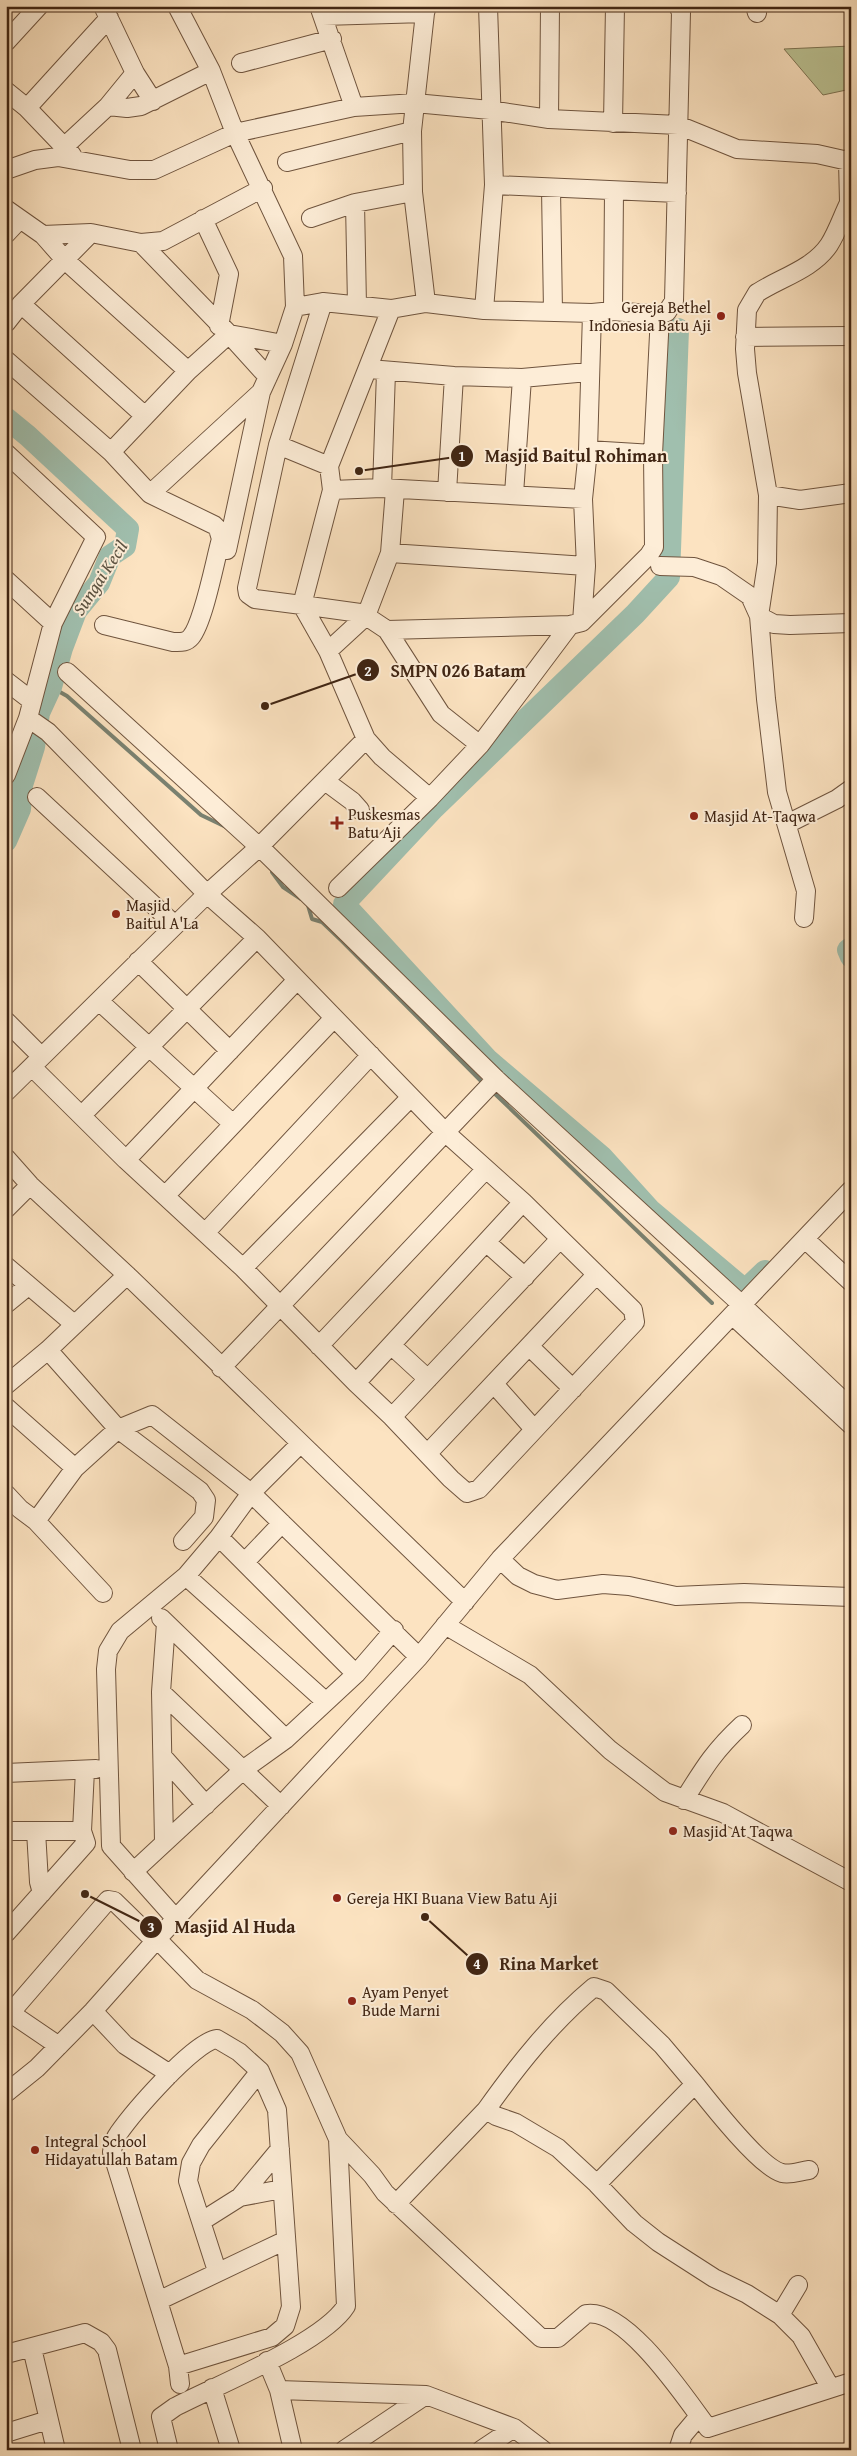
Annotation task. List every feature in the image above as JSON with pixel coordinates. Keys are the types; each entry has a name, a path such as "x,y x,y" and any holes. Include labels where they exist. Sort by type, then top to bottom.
{"street":[{"path":"6,42 39,6"},
{"path":"177,6 210,71 235,133 263,188 293,256 295,307 283,344 265,385 220,581 201,613"},
{"path":"484,310 494,185 488,6"},
{"path":"549,120 550,6"},
{"path":"613,123 615,6"},
{"path":"295,307 322,302 391,308 426,303 484,310 552,310 592,314 613,311 660,315 667,312 674,301 681,12 678,6"},
{"path":"354,107 321,11 426,9 412,131 413,192 426,303"},
{"path":"27,108 106,12 135,73 153,101"},
{"path":"241,63 332,39"},
{"path":"108,106 127,108 153,101 210,71"},
{"path":"6,170 35,160 58,157 70,153 135,73"},
{"path":"6,91 27,108 70,153 130,170 154,170 235,133 354,107 415,103 490,110 549,120 678,125 737,149 817,154 849,159 850,200 835,234 814,261 765,288 751,301 746,315 746,373 768,495 767,563 759,616 766,699 777,792 806,891 804,918"},
{"path":"286,162 412,131"},
{"path":"494,185 551,189 677,193"},
{"path":"43,235 91,233 141,243 163,241 263,188"},
{"path":"551,189 552,310"},
{"path":"613,311 614,191"},
{"path":"312,218 355,203 413,192"},
{"path":"355,203 357,305"},
{"path":"6,234 13,214 43,235 65,260 188,371"},
{"path":"111,452 224,330 229,274 203,219"},
{"path":"6,323 21,304 91,233"},
{"path":"141,243 224,330 265,385"},
{"path":"322,302 278,445 247,588 248,594 255,599 360,613 366,616 387,630 441,714 480,745"},
{"path":"21,304 145,416"},
{"path":"391,308 377,370 329,466 332,490 302,605 328,651 366,739 382,758 430,798"},
{"path":"576,623 586,566 583,498 588,450 588,372 592,314"},
{"path":"338,888 430,798 480,745 576,623 650,555 654,547 652,454 660,315"},
{"path":"224,330 283,344"},
{"path":"745,337 851,336"},
{"path":"6,360 111,452 150,494 214,526 220,533 221,538 201,613 192,636 184,642 104,625"},
{"path":"377,370 454,376 522,378 588,372"},
{"path":"328,651 366,616 390,553 388,489 377,370"},
{"path":"447,492 454,376"},
{"path":"514,494 522,378"},
{"path":"150,494 265,385"},
{"path":"278,445 329,466"},
{"path":"588,450 652,454"},
{"path":"6,453 96,537 53,623 36,718 6,774"},
{"path":"332,490 388,489 583,498"},
{"path":"768,495 800,500 851,493"},
{"path":"390,553 586,566"},
{"path":"667,566 694,567 721,576 750,596 759,616 774,624 851,623"},
{"path":"6,580 53,623"},
{"path":"387,630 576,623"},
{"path":"66,672 259,847 491,1085 737,1310 851,1425"},
{"path":"6,681 36,718 207,894 257,938 446,1133 523,1202 632,1310 635,1318 632,1325 480,1489 472,1493 463,1491 428,1453 319,1346 282,1306 126,1160 82,1115 36,1062 6,1021"},
{"path":"6,1092 207,894 259,847 366,739"},
{"path":"325,781 360,810"},
{"path":"786,824 851,789"},
{"path":"37,797 175,925"},
{"path":"82,1115 257,938"},
{"path":"138,962 230,1051"},
{"path":"126,1160 297,980"},
{"path":"100,1001 233,1124"},
{"path":"165,1196 334,1018"},
{"path":"205,1233 371,1055"},
{"path":"221,1368 491,1085"},
{"path":"243,1268 411,1097"},
{"path":"6,1158 30,1185 127,1275 465,1602"},
{"path":"319,1346 486,1169"},
{"path":"6,1209 30,1185"},
{"path":"6,2093 37,2068 93,2011 176,1919 276,1801 419,1657 500,1559 851,1190"},
{"path":"356,1383 523,1202"},
{"path":"805,1238 851,1282"},
{"path":"392,1417 560,1239"},
{"path":"486,1242 524,1277"},
{"path":"6,1266 74,1324"},
{"path":"8,1379 48,1350 127,1275"},
{"path":"428,1453 596,1275"},
{"path":"6,1304 28,1286"},
{"path":"737,1310 847,1399"},
{"path":"391,1345 428,1379"},
{"path":"529,1346 573,1389"},
{"path":"48,1350 118,1429 200,1491 206,1500 204,1517 183,1540"},
{"path":"494,1384 534,1429"},
{"path":"6,1407 76,1468"},
{"path":"36,1521 76,1468 118,1429 152,1415 251,1493 394,1630 419,1657"},
{"path":"176,1919 111,1846 106,1669 108,1651 120,1630 186,1576 219,1537 251,1493 300,1444"},
{"path":"6,1494 20,1509 36,1521 103,1593"},
{"path":"245,1562 282,1523"},
{"path":"219,1537 356,1674"},
{"path":"500,1559 518,1576 534,1584 557,1590 604,1584 629,1586 676,1596 744,1593 851,1597"},
{"path":"186,1576 325,1701"},
{"path":"149,1607 286,1739"},
{"path":"164,1841 161,1692 166,1623"},
{"path":"445,1625 530,1675 610,1750 665,1792 723,1813 851,1882"},
{"path":"133,1872 164,1841 286,1739 356,1674 394,1630"},
{"path":"161,1692 276,1801"},
{"path":"684,1800 703,1768 718,1748 742,1725"},
{"path":"163,1757 206,1805"},
{"path":"6,1773 109,1769"},
{"path":"8,1929 86,1843 82,1831 85,1770"},
{"path":"6,1830 82,1831"},
{"path":"36,1831 39,1882 42,1893"},
{"path":"59,2046 8,2014 108,1900 114,1901 197,1980 252,2010 282,2033 300,2053 338,2139 396,2204 541,2338 558,2338 586,2314 595,2312 602,2314 638,2339 708,2428 737,2420 830,2387 851,2382"},
{"path":"396,2204 486,2110 523,2058 573,2005 594,1987 606,1991 662,2045 713,2107 766,2162 784,2173 809,2170"},
{"path":"93,2011 125,2045 170,2074"},
{"path":"178,2366 272,2337 285,2326 291,2307 277,2110 260,2071 232,2047 217,2039 205,2043 170,2074 118,2134 112,2152 178,2366 180,2384"},
{"path":"218,2271 188,2181 191,2163 201,2145 260,2071"},
{"path":"597,2184 696,2084"},
{"path":"486,2110 496,2116 516,2123 558,2148 597,2184 616,2205 658,2242 714,2278 747,2294 780,2314 802,2336 830,2387"},
{"path":"169,2450 161,2417 324,2329 340,2315 346,2306 338,2139"},
{"path":"202,2221 240,2197 280,2149"},
{"path":"240,2197 282,2189"},
{"path":"158,2301 286,2240"},
{"path":"780,2314 798,2285"},
{"path":"6,2354 85,2333 102,2342 107,2350 132,2450"},
{"path":"32,2348 56,2450"},
{"path":"267,2361 279,2390 293,2450"},
{"path":"212,2388 231,2450"},
{"path":"279,2390 426,2395 514,2428 544,2450"},
{"path":"344,2450 426,2395"},
{"path":"678,2450 683,2435 699,2416"},
{"path":"6,2433 48,2420"},
{"path":"483,2449 514,2428"}],"green space":[{"path":"851,46 851,89 823,95 784,49"}],"waterway":[{"path":"678,329 669,577 635,614 434,808 344,904 488,1060 602,1157 650,1210 745,1290 765,1271"},
{"name":"Sungai Kecil","path":"6,418 128,529 125,546 110,556 99,583 76,611 62,648 51,687 39,713 34,747 22,785 20,809 6,841"},
{"path":"51,687 67,696 201,815 226,827"},
{"path":"272,872 283,887 301,899"},
{"path":"307,902 312,919 322,922 342,941 485,1085"},
{"path":"851,948 848,950 851,957"},
{"path":"492,1091 712,1303"}],"place":[{"name":"Gereja Bethel Indonesia Batu Aji","path":"721,316"},
{"name":"Masjid Baitul Rohiman","path":"359,471"},
{"name":"SMPN 026 Batam","path":"265,706"},
{"name":"Masjid At-Taqwa","path":"694,816"},
{"name":"Puskesmas Batu Aji","path":"337,823"},
{"name":"Masjid Baitul A'La","path":"116,914"},
{"name":"Masjid At Taqwa","path":"673,1831"},
{"name":"Masjid Al Huda","path":"85,1894"},
{"name":"Gereja HKI Buana View Batu Aji","path":"337,1898"},
{"name":"Rina Market","path":"425,1917"},
{"name":"Ayam Penyet Bude Marni","path":"352,2001"},
{"name":"Integral School Hidayatullah Batam","path":"35,2150"}]}
